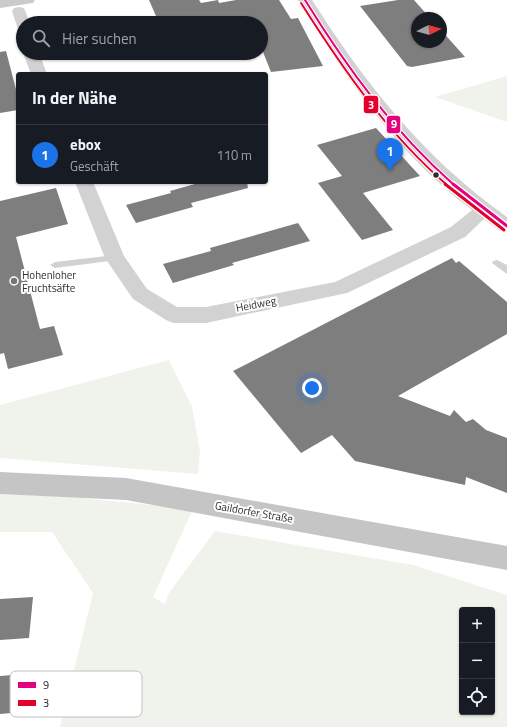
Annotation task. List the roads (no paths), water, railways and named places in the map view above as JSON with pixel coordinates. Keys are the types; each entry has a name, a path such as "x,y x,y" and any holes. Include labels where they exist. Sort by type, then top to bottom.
{"main road":[{"name":"Gaildorfer Straße","path":"0,482 126,489 507,558"}],"street":[{"path":"305,0 324,32 353,75 393,124 440,174 483,210 507,226"},
{"path":"0,4 23,5 23,16"},
{"path":"34,60 38,72"},
{"name":"Heidweg","path":"85,184 115,258 140,294 173,315 206,315 340,288 458,232 483,210"}],"lane":[{"path":"55,265 115,258"},
{"path":"497,263 507,270"}],"place":[{"name":"ebox","path":"390,171"},
{"name":"Hohenloher Fruchtsäfte","path":"14,281"}]}
